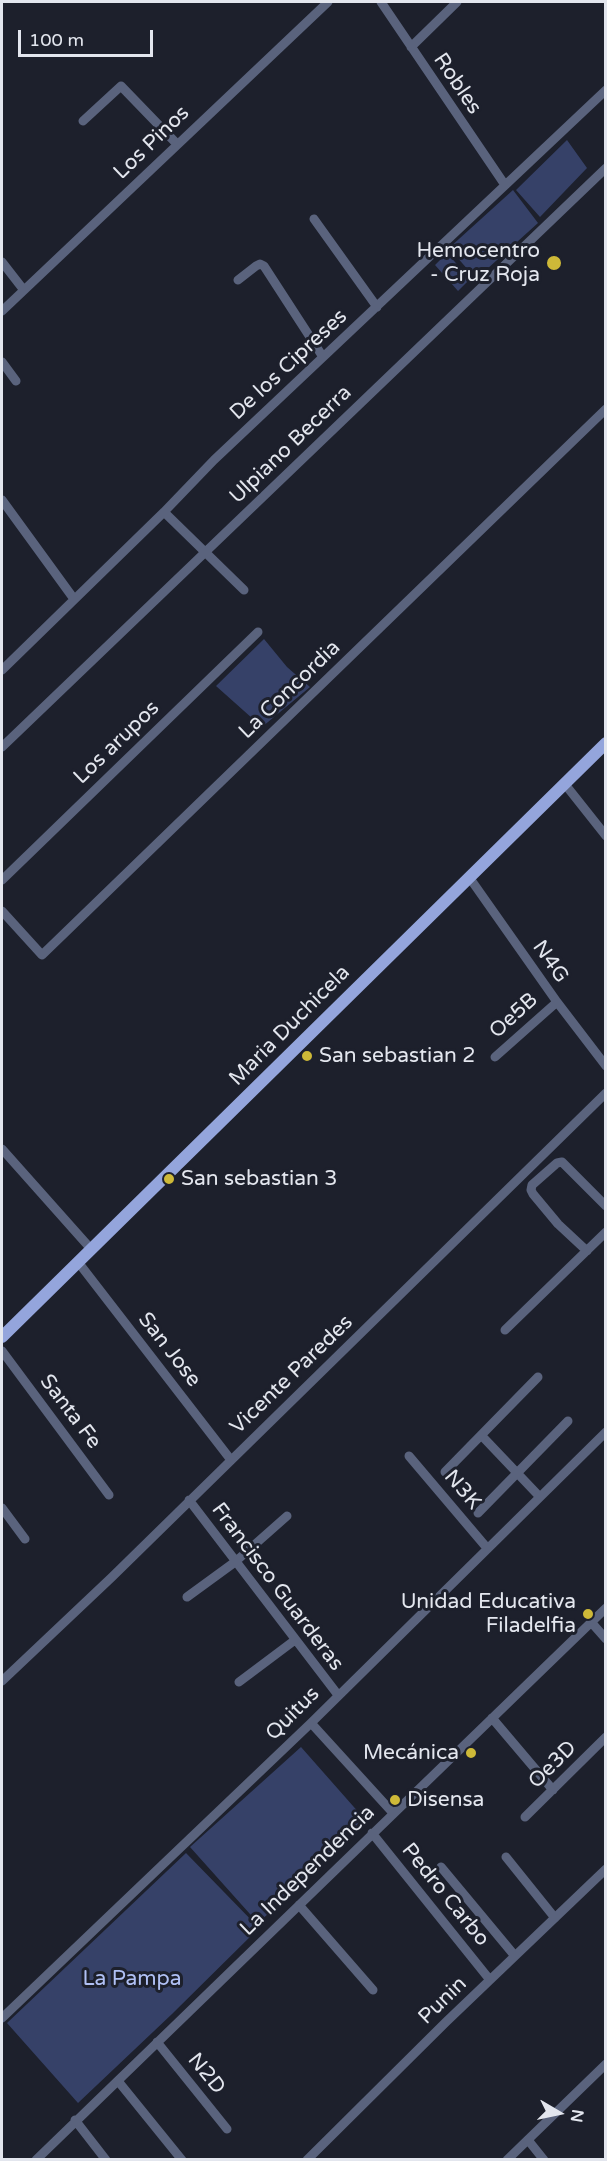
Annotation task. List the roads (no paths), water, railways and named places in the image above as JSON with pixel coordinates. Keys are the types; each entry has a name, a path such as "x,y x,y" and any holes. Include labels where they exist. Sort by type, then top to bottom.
{"main road":[{"name":"Maria Duchicela","path":"2,1337 606,743"}],"street":[{"name":"Los Pinos","path":"2,311 328,2"},
{"name":"Robles","path":"383,2 505,185"},
{"path":"411,47 457,2"},
{"path":"83,121 121,86 177,144"},
{"name":"De los Cipreses","path":"2,670 214,460 606,90"},
{"name":"Ulpiano Becerra","path":"2,747 606,168"},
{"path":"314,219 377,307"},
{"path":"2,262 24,289"},
{"path":"238,280 256,266 260,264 264,266 323,357"},
{"path":"2,362 16,381"},
{"name":"La Concordia","path":"2,911 42,955 606,409"},
{"path":"2,500 74,599"},
{"path":"164,512 244,590"},
{"name":"Los arupos","path":"2,880 258,632"},
{"path":"564,783 606,836"},
{"name":"N4G","path":"469,878 557,1002 606,1066"},
{"name":"Oe5B","path":"495,1057 557,1002"},
{"name":"Vicente Paredes","path":"2,1681 606,1093"},
{"path":"2,1149 91,1249"},
{"path":"586,1251 558,1224 533,1194 532,1185 557,1163 562,1162 606,1206"},
{"path":"505,1330 606,1232"},
{"name":"San Jose","path":"78,1262 231,1460"},
{"name":"Santa Fe","path":"2,1351 109,1495"},
{"path":"445,1472 537,1377"},
{"path":"478,1513 568,1421"},
{"name":"Quitus","path":"2,2018 311,1723 606,1432"},
{"path":"481,1435 539,1496"},
{"name":"N3K","path":"409,1456 487,1548"},
{"name":"Francisco Guarderas","path":"189,1500 338,1695"},
{"path":"2,1508 25,1539"},
{"path":"187,1597 235,1562 287,1516"},
{"name":"La Independencia","path":"36,2160 606,1608"},
{"path":"591,1622 606,1639"},
{"path":"239,1682 295,1640"},
{"path":"492,1718 553,1790"},
{"path":"311,1723 393,1813"},
{"name":"Oe3D","path":"525,1817 606,1737"},
{"name":"Pedro Carbo","path":"372,1833 490,1980"},
{"path":"506,1857 555,1918"},
{"path":"441,1867 515,1956"},
{"name":"Punin","path":"307,2160 606,1869"},
{"path":"299,1905 373,1990"},
{"name":"N2D","path":"158,2042 227,2129"},
{"path":"507,2160 606,2064"},
{"path":"118,2080 182,2160"},
{"path":"75,2120 106,2160"},
{"path":"528,2140 544,2160"}],"place":[{"name":"Hemocentro - Cruz Roja","path":"554,263"},
{"name":"San sebastian 2","path":"307,1056"},
{"name":"San sebastian 3","path":"169,1179"},
{"name":"Unidad Educativa Filadelfia","path":"588,1614"},
{"name":"Mecánica","path":"471,1753"},
{"name":"Disensa","path":"395,1800"}],"park label":[{"name":"La Pampa","path":"132,1979"}]}
